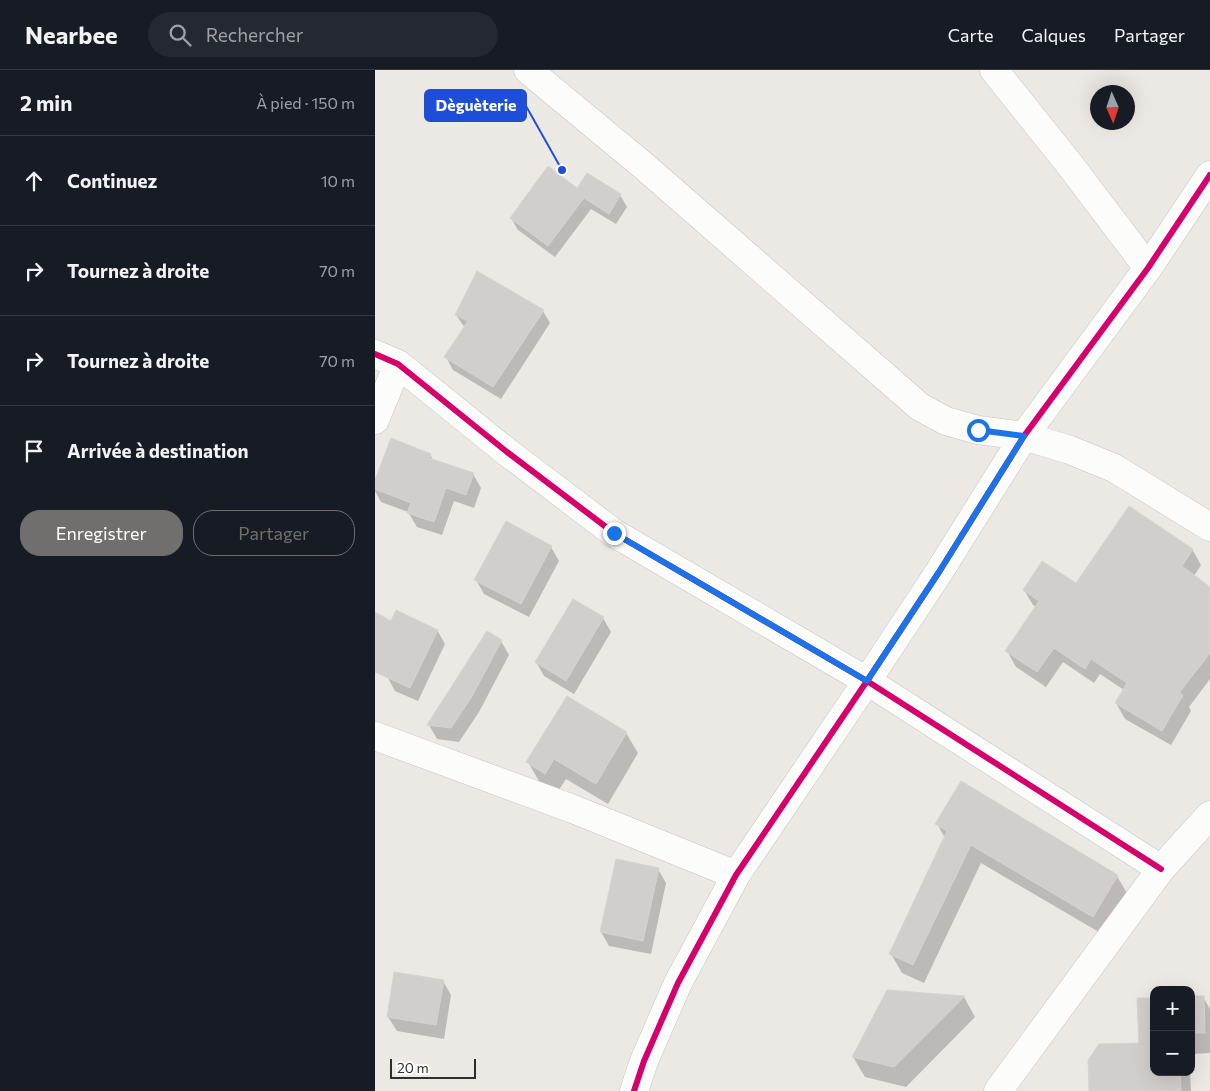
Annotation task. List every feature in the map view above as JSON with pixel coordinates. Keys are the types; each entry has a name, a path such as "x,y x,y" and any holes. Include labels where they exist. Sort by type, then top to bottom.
{"street":[{"path":"527,70 645,167 920,406 946,421 978,430 1024,436 1070,450 1114,468 1210,527"},
{"path":"994,70 1070,165 1148,268"},
{"path":"634,1091 644,1061 678,982 736,875 939,572 1024,436 1148,268 1210,175"},
{"path":"375,420 387,359 614,533 867,681 1161,869"},
{"path":"375,736 573,809 736,875"},
{"path":"998,1091 1161,869 1210,815"}],"building":[{"path":"548,166 577,188 587,173 621,194 609,214 584,198 548,246 510,218"},
{"path":"477,271 544,310 493,387 444,357 468,321 455,315"},
{"path":"391,438 431,454 429,458 474,473 466,495 446,488 434,522 407,513 411,503 375,489 375,480"},
{"path":"1129,506 1193,549 1182,566 1210,587 1210,653 1179,693 1183,695 1162,731 1115,703 1127,683 1091,659 1085,669 1054,648 1037,672 1005,651 1039,601 1023,590 1042,561 1076,583"},
{"path":"506,521 552,546 521,604 474,580"},
{"path":"573,599 604,617 566,681 535,662"},
{"path":"396,610 438,630 410,688 375,672 375,612 391,621"},
{"path":"487,631 502,640 471,698 451,728 427,725"},
{"path":"567,696 627,732 596,784 554,759 545,774 526,762"},
{"path":"961,781 1118,875 1093,917 971,845 913,965 889,954 947,831 935,824"},
{"path":"616,859 659,868 643,941 600,932"},
{"path":"394,972 444,980 436,1025 387,1017"},
{"path":"887,990 965,996 894,1067 852,1057"},
{"path":"1195,996 1204,996 1205,1033 1195,1033"},
{"path":"1137,998 1150,998 1150,1076 1180,1076 1181,1091 1089,1091 1088,1060 1099,1044 1139,1043"}],"cycle path":[{"path":"634,1091 644,1061 678,983 736,875 939,572 1024,436 1148,268 1210,175"},
{"path":"375,354 398,364 507,452 614,533 867,681 1161,869"}],"place":[{"name":"Dèguèterie","path":"562,170"}],"route":[{"path":"614,533 867,681 939,572 1024,436 978,430"}]}
